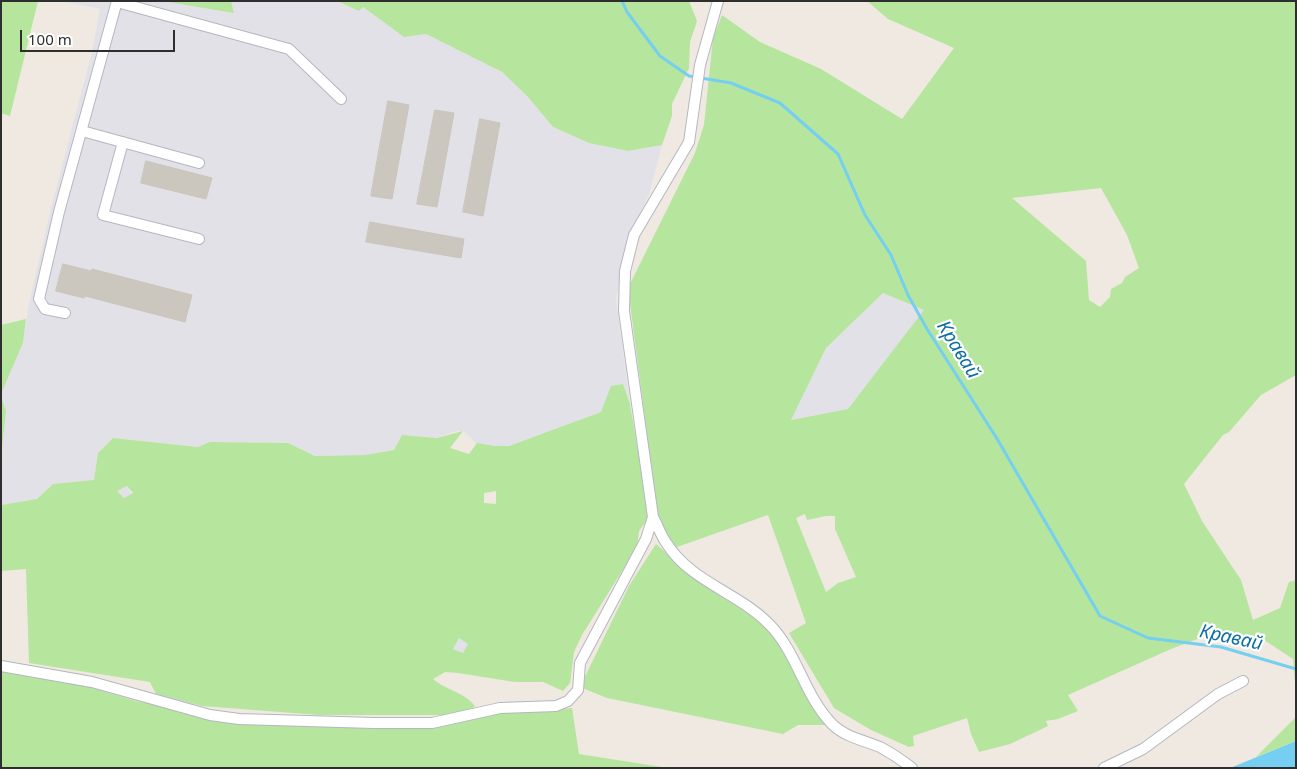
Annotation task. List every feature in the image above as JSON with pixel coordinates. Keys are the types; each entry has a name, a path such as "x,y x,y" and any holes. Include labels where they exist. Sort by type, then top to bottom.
{"street":[{"path":"718,1 700,65 689,142 634,235 625,271 624,311 653,517 666,544 683,564 755,612 769,624 784,642 818,704 832,723 845,734 880,748 912,768"},
{"path":"65,313 45,309 39,299 59,212 117,2 289,49 341,99"},
{"path":"82,132 199,163"},
{"path":"123,142 104,215 199,239"},
{"path":"1,666 92,682 210,715 239,719 374,724 432,723 500,708 556,706 568,701 578,690 580,664 646,539 653,517"},
{"path":"1104,768 1143,748 1218,694 1243,681"}],"shaded area":[{"path":"62,1 162,1 234,12 231,1 337,1 359,11 363,7 404,37 426,34 502,72 527,96 553,127 589,143 628,151 662,145 649,194 626,243 616,300 630,404 623,384 601,412 509,446 476,443 464,431 456,431 437,438 402,435 394,450 365,455 315,456 288,443 210,442 198,447 113,438 98,453 94,481 53,484 37,499 1,505 1,459 6,411 1,394 23,343 29,304 52,204 92,52 100,9"},
{"path":"883,293 925,310 848,409 790,420 826,348"},
{"path":"127,486 132,494 124,499 117,491"},
{"path":"459,637 468,644 466,652 463,653 453,649"}],"green space":[{"path":"1,1 38,1 10,116 1,113"},
{"path":"162,1 231,1 234,13"},
{"path":"337,1 689,1 697,21 690,42 689,68 672,104 672,116 662,145 628,151 589,143 553,127 527,96 502,72 426,34 404,37 363,7 359,11"},
{"path":"867,1 1296,1 1296,375 1261,395 1229,432 1223,435 1184,484 1202,521 1241,580 1253,620 1280,608 1289,582 1296,580 1296,694 1293,659 1258,636 1213,633 1171,649 1068,695 1078,711 1058,719 1046,721 1048,726 1010,744 979,752 971,734 967,718 913,736 914,746 909,747 871,730 834,708 789,633 806,623 768,515 674,548 658,518 628,288 695,153 704,125 713,38 722,15 760,42 821,69 902,119 954,48 888,19","holes":["1101,188 1127,235 1139,268 1125,277 1122,283 1111,289 1110,297 1100,307 1089,300 1086,261 1012,198","883,293 924,310 848,409 791,420 826,348","805,514 807,520 835,516 835,529 856,577 838,583 826,592 796,518"]},
{"path":"26,319 23,343 1,394 1,325"},
{"path":"623,384 630,404 649,517 639,531 637,547 582,635 574,652 570,683 563,691 543,682 515,682 445,672 433,679 466,697 475,706 472,709 447,715 319,715 202,706 156,694 150,682 29,663 26,569 1,571 1,505 37,499 53,484 94,480 98,453 113,438 198,447 210,442 288,443 315,456 365,455 394,450 402,435 437,438 463,431 450,448 469,454 477,443 509,446 601,412 611,386","holes":["127,486 133,493 124,498 117,491","496,491 496,504 484,503 484,493","459,638 468,644 463,653 453,649"]},
{"path":"1,396 6,411 1,459"},
{"path":"656,544 672,558 726,595 777,636 829,725 798,725 783,734 607,698 580,687 629,586"},
{"path":"1,671 83,685 136,701 182,710 381,724 470,715 572,708 579,754 668,768 1,768"},
{"path":"1296,717 1296,741 1256,757"}],"water":[{"path":"1296,741 1296,768 1230,768"}],"building":[{"path":"388,101 409,105 392,199 371,196"},
{"path":"435,110 454,113 437,207 417,204"},
{"path":"480,119 500,123 483,216 463,212"},
{"path":"146,161 212,178 206,199 141,183"},
{"path":"370,222 464,239 461,258 366,242"},
{"path":"63,264 91,271 92,269 192,295 185,322 85,296 84,298 56,291"}],"waterway":[{"name":"Кравай","path":"622,1 627,12 660,56 689,76 731,83 780,103 838,154 865,215 891,255 908,295 927,329 996,437 1100,616 1148,638 1221,647 1296,669"}]}
